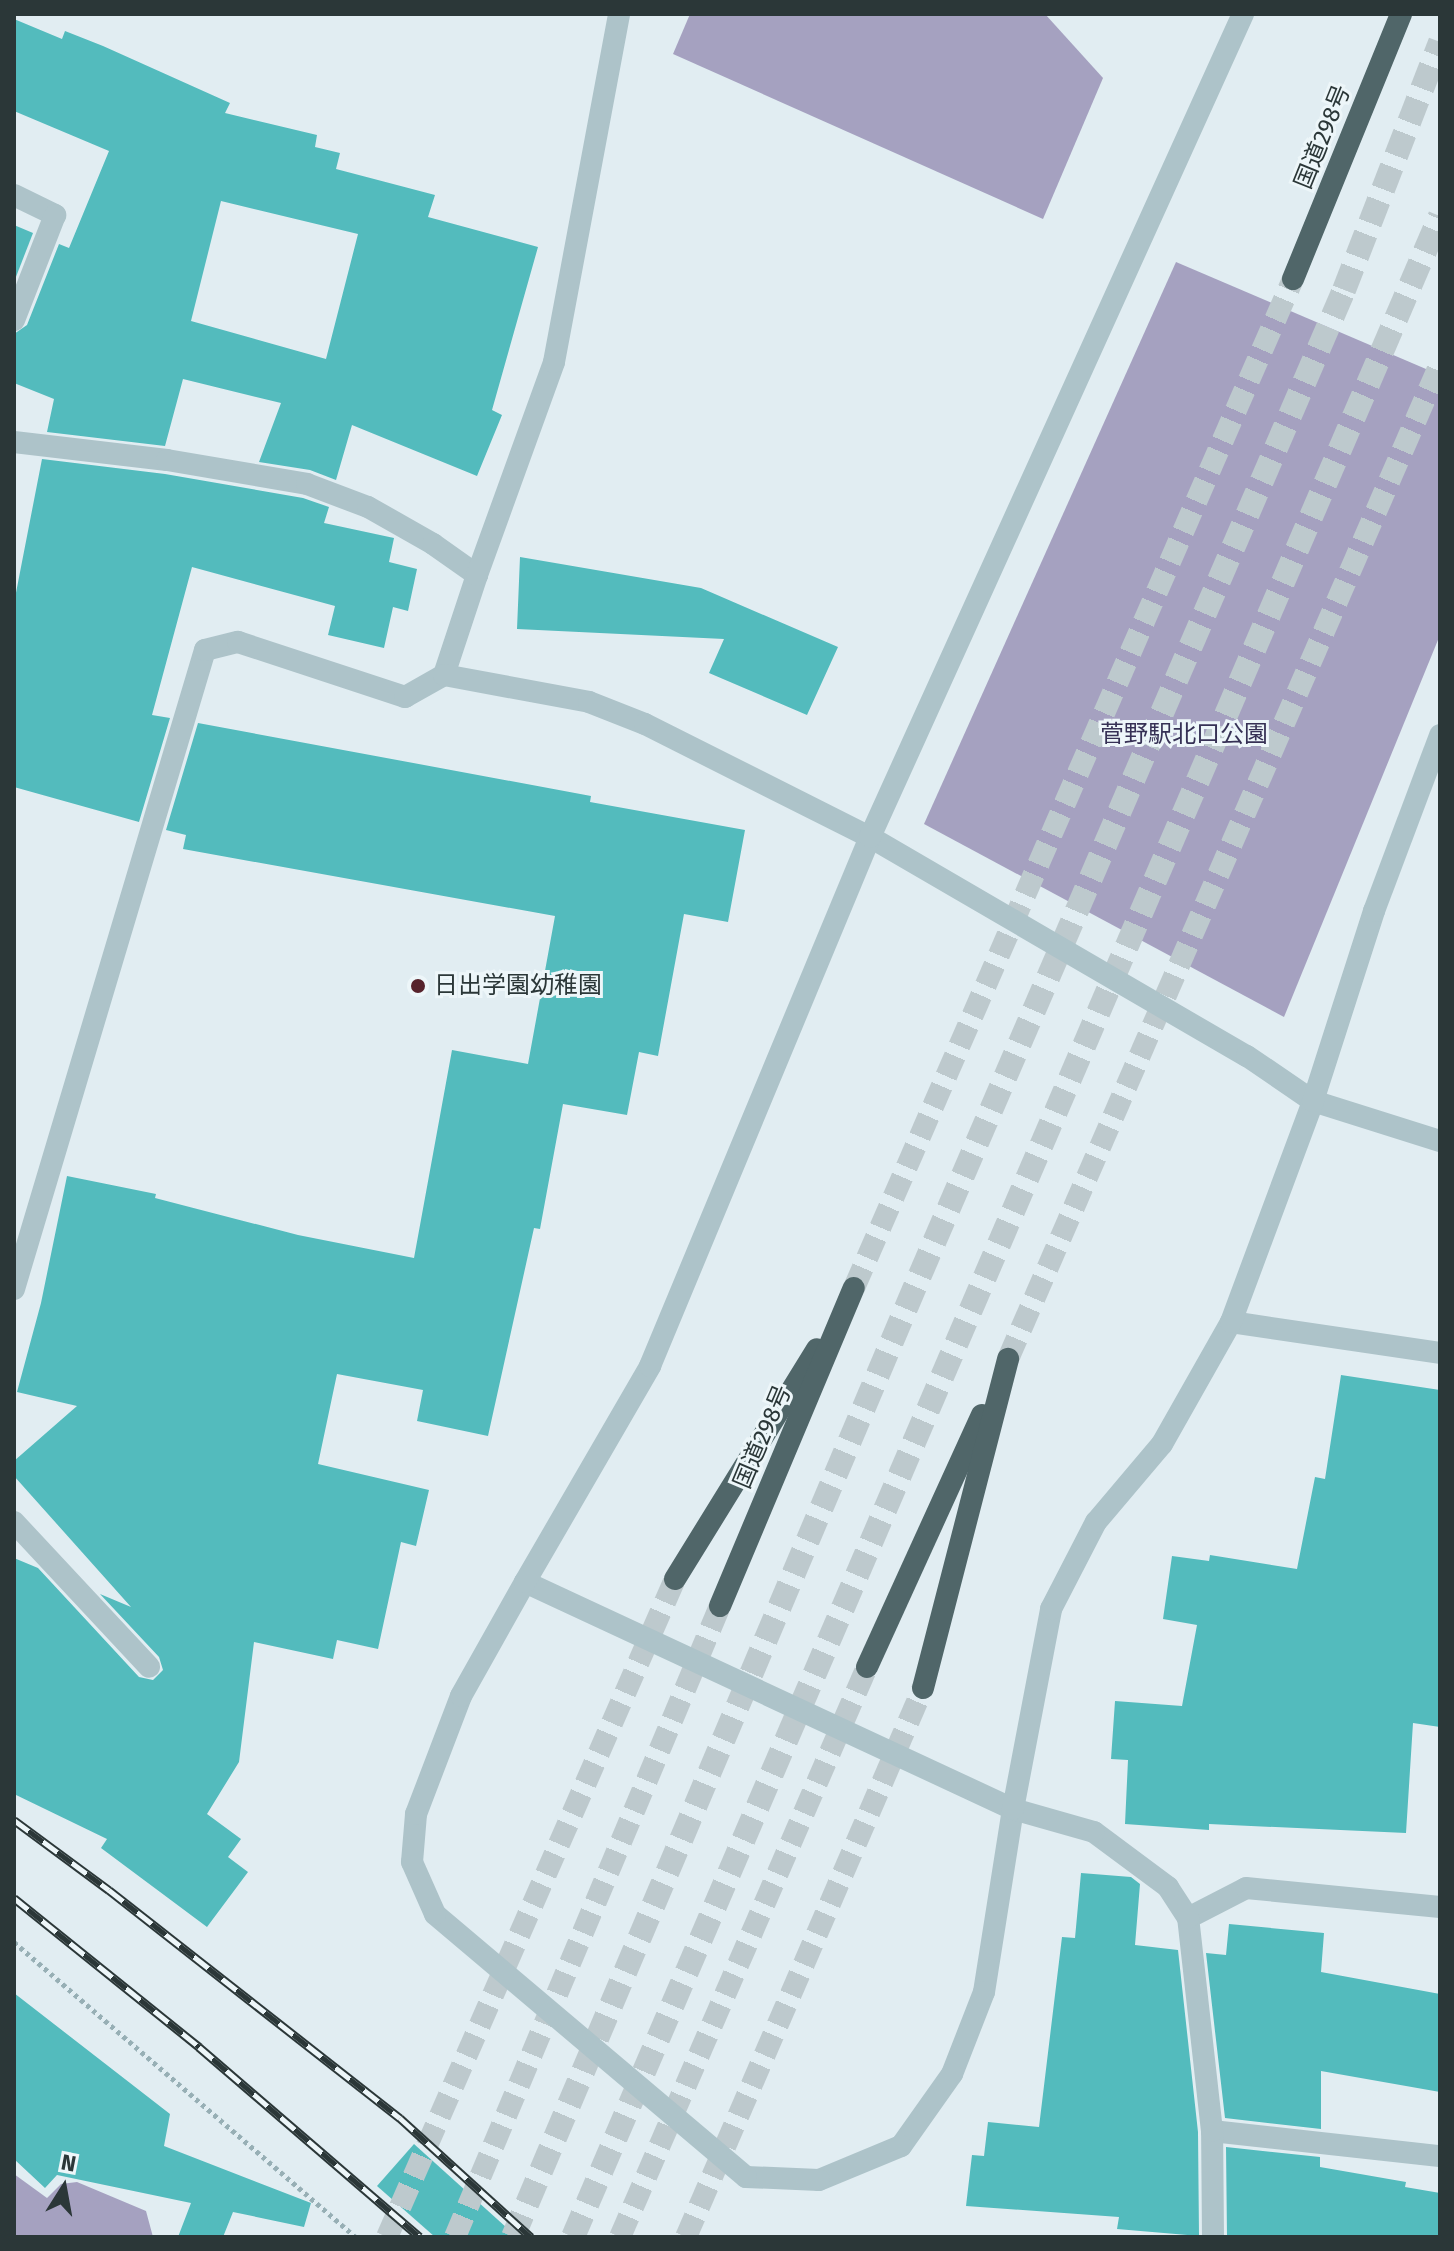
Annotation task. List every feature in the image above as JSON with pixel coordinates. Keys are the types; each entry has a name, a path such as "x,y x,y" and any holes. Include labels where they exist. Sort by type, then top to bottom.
{"highway":[{"name":"国道298号","path":"1293,279 1401,14"},
{"name":"国道298号","path":"675,1579 854,1288 720,1606"},
{"path":"867,1667 1008,1359 923,1688"}],"street":[{"path":"444,675 554,362 619,14"},
{"path":"1243,14 870,837 650,1366 461,1696 416,1814 412,1862 435,1914 746,2177 819,2180 901,2146 952,2074 984,1992 1013,1809 1051,1609 1096,1522 1162,1444 1231,1322 1313,1101 1374,911 1440,735"},
{"path":"14,195 55,215 14,320"},
{"path":"14,442 167,460 307,484 368,507 433,544 477,575"},
{"path":"14,1289 205,650 238,642 405,697 444,675 589,702 645,724 870,837 1247,1056 1313,1101 1440,1141"},
{"path":"1231,1322 1440,1353"},
{"path":"14,1522 149,1667"},
{"path":"525,1582 1013,1809 1094,1832 1168,1887 1188,1918 1212,2131 1213,2237"},
{"path":"1188,1918 1246,1888 1440,1907"},
{"path":"1212,2131 1440,2156"}],"path":[{"path":"14,1942 356,2237"}],"green space":[{"path":"690,14 1045,14 1103,78 1043,219 673,54"},
{"name":"菅野駅北口公園","path":"1176,262 1440,375 1440,635 1284,1017 924,824"},
{"path":"14,2174 47,2198 61,2184 77,2182 146,2211 153,2237 14,2237"}],"building":[{"path":"14,19 62,39 65,31 103,46 230,103 225,113 317,135 315,147 340,153 336,169 435,195 428,217 538,247 492,410 502,415 477,476 352,425 336,480 310,470 259,462 281,403 183,379 165,446 47,432 54,399 14,383 14,334 27,325 59,244 69,248 109,151 14,111","holes":["221,201 358,234 326,359 191,321"]},
{"path":"14,225 33,233 14,282"},
{"path":"42,459 165,474 303,498 329,507 324,523 394,538 389,562 417,569 408,611 393,607 384,648 328,635 335,606 192,567 152,715 170,718 139,822 14,787 14,603"},
{"path":"520,557 701,588 838,647 807,715 709,673 724,639 517,629"},
{"path":"198,723 591,796 590,802 745,830 728,922 684,914 658,1056 639,1052 627,1115 563,1104 540,1229 534,1228 488,1436 417,1421 423,1390 337,1374 318,1464 429,1490 416,1546 401,1542 378,1649 337,1640 333,1659 254,1642 239,1762 207,1814 241,1839 228,1857 248,1872 207,1927 101,1848 107,1839 14,1794 14,1558 38,1568 139,1677 153,1680 163,1670 159,1657 100,1594 131,1607 14,1476 14,1461 77,1406 17,1392 41,1303 67,1176 156,1194 155,1198 298,1235 414,1258 452,1050 528,1064 555,916 183,849 186,835 166,830"},
{"path":"1341,1375 1440,1390 1440,1727 1413,1723 1406,1833 1209,1824 1209,1830 1125,1824 1128,1760 1111,1759 1115,1701 1182,1706 1197,1625 1163,1619 1172,1556 1209,1561 1210,1555 1297,1569 1315,1477 1325,1479"},
{"path":"1081,1873 1131,1877 1140,1884 1135,1945 1178,1950 1198,2132 1199,2236 1117,2229 1119,2217 966,2206 972,2155 984,2156 988,2122 1039,2127 1062,1937 1075,1938"},
{"path":"1229,1924 1324,1933 1321,1972 1440,1994 1440,2092 1321,2071 1321,2129 1225,2118 1206,1953 1226,1955"},
{"path":"14,1993 170,2114 164,2146 311,2203 304,2227 233,2212 223,2237 178,2237 191,2203 57,2175 45,2188 14,2159"},
{"path":"414,2144 517,2237 435,2237 377,2186"},
{"path":"1226,2147 1320,2157 1320,2167 1406,2182 1405,2187 1440,2193 1440,2237 1227,2237"}],"tunnel":[{"path":"513,2237 920,1275 1344,290 1440,42"},
{"path":"573,2237 1440,216"},
{"path":"854,1288 1293,279"},
{"path":"1008,1359 1440,364"},
{"path":"387,2237 675,1579"},
{"path":"455,2237 720,1606"},
{"path":"620,2237 867,1667"},
{"path":"686,2237 923,1688"}],"railway":[{"path":"14,1820 109,1890 400,2118 531,2237"},
{"path":"14,1898 199,2047 420,2237"}],"place":[{"name":"日出学園幼稚園","path":"418,986"}]}
